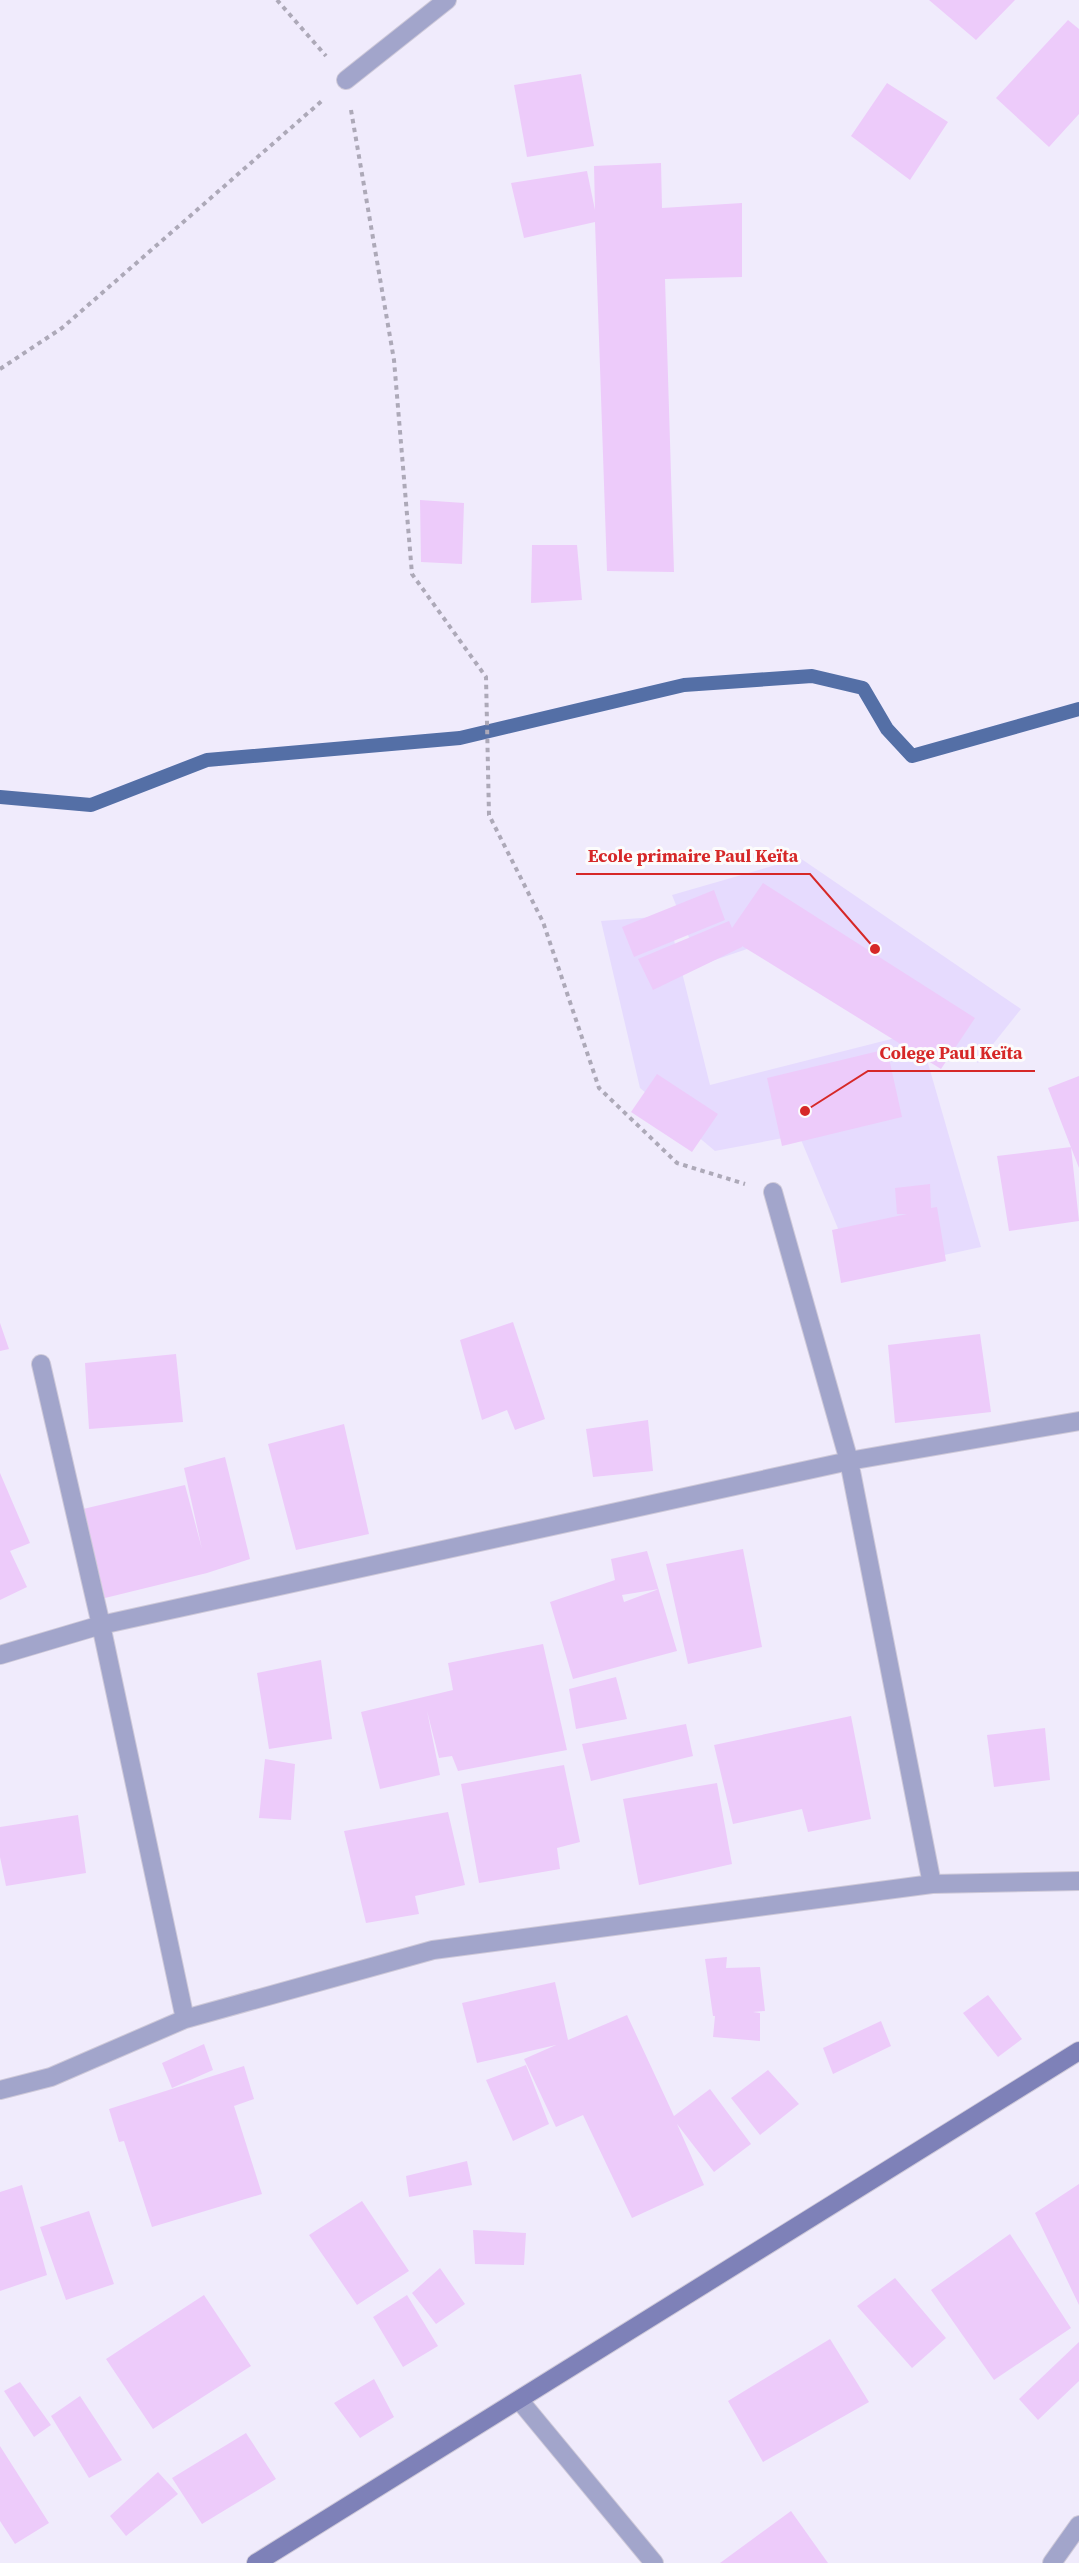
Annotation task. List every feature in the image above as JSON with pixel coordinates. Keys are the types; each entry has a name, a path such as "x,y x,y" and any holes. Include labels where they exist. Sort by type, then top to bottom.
{"main road":[{"path":"256,2563 520,2401 1079,2051"}],"street":[{"path":"346,80 447,0"},
{"path":"773,1192 849,1461 932,1884"},
{"path":"41,1364 101,1625 185,2019"},
{"path":"0,1655 101,1625 849,1461 1079,1421"},
{"path":"0,2090 51,2077 185,2019 433,1950 932,1884 1079,1881"},
{"path":"520,2401 654,2563"},
{"path":"1052,2563 1079,2525"}],"path":[{"path":"278,0 346,80 394,360 412,574 486,677 489,815 543,922 599,1088 677,1163 773,1192"},
{"path":"0,369 62,327 346,80"}],"shaded area":[{"path":"800,858 1021,1009 978,1063 794,933 700,965 672,895"},
{"path":"668,916 710,1085 919,1032 981,1247 857,1274 799,1135 715,1151 640,1088 601,921"}],"building":[{"path":"929,0 1015,0 976,40"},
{"path":"1068,20 1079,29 1079,114 1049,147 996,98"},
{"path":"581,74 594,146 527,157 514,85"},
{"path":"887,83 948,122 910,180 851,136"},
{"path":"661,163 662,208 742,203 742,277 665,279 674,572 607,571 595,222 524,238 511,183 587,171 595,210 594,166"},
{"path":"420,500 464,503 462,564 421,562"},
{"path":"532,545 577,545 582,600 531,603"},
{"path":"763,883 975,1018 941,1069 742,946 653,990 638,959 729,921 732,928"},
{"path":"714,890 725,920 634,957 622,927"},
{"path":"887,1049 902,1117 782,1146 767,1078"},
{"path":"657,1074 718,1114 692,1152 631,1112"},
{"path":"1079,1076 1079,1168 1048,1088"},
{"path":"1071,1147 1079,1221 1009,1231 997,1156"},
{"path":"930,1184 931,1208 937,1207 946,1261 841,1283 832,1230 907,1214 897,1214 895,1188"},
{"path":"513,1322 545,1419 515,1430 507,1410 482,1420 460,1340"},
{"path":"0,1323 9,1349 0,1351"},
{"path":"980,1334 991,1412 895,1423 888,1345"},
{"path":"176,1354 183,1422 89,1429 85,1363"},
{"path":"648,1420 653,1471 593,1477 586,1429"},
{"path":"344,1424 369,1534 296,1550 268,1444"},
{"path":"225,1457 250,1559 207,1573 105,1598 83,1509 185,1485 202,1549 184,1468"},
{"path":"0,1473 30,1543 10,1551 27,1587 0,1600"},
{"path":"743,1549 762,1647 688,1664 666,1564"},
{"path":"647,1551 677,1651 573,1679 550,1602 615,1580 611,1559","holes":["658,1589 624,1602 622,1595"]},
{"path":"543,1644 567,1750 458,1771 452,1756 439,1758 427,1711 440,1775 380,1789 361,1712 453,1690 448,1663"},
{"path":"321,1660 332,1739 269,1749 257,1673"},
{"path":"616,1677 627,1719 576,1729 569,1689"},
{"path":"851,1716 871,1819 808,1832 802,1809 733,1824 714,1745"},
{"path":"686,1724 693,1756 591,1781 582,1744"},
{"path":"1045,1728 1050,1780 994,1787 987,1735"},
{"path":"265,1759 295,1764 291,1820 259,1818"},
{"path":"564,1765 580,1842 557,1848 560,1869 479,1883 461,1784"},
{"path":"717,1783 732,1864 639,1885 623,1799"},
{"path":"448,1812 465,1885 415,1896 419,1914 366,1923 344,1831"},
{"path":"78,1815 86,1873 6,1886 0,1857 0,1827"},
{"path":"727,1957 726,1968 760,1967 765,2011 753,2012 760,2013 760,2041 713,2037 715,2016 713,2016 705,1959"},
{"path":"555,1982 568,2040 627,2015 674,2116 710,2089 751,2144 714,2172 677,2124 704,2185 632,2218 583,2115 556,2127 524,2059 556,2045 477,2063 462,2003"},
{"path":"988,1995 1022,2039 998,2057 963,2013"},
{"path":"881,2021 891,2046 833,2074 823,2048"},
{"path":"204,2044 213,2070 172,2088 162,2063"},
{"path":"526,2065 549,2124 513,2141 486,2080"},
{"path":"244,2066 254,2099 234,2106 262,2194 152,2227 124,2141 119,2142 109,2109"},
{"path":"768,2070 799,2104 760,2135 731,2098"},
{"path":"467,2161 472,2185 409,2197 406,2176"},
{"path":"1079,2184 1079,2305 1035,2213"},
{"path":"22,2185 47,2275 0,2291 0,2192"},
{"path":"362,2201 409,2271 357,2305 309,2235"},
{"path":"89,2211 114,2284 66,2300 40,2227"},
{"path":"473,2230 526,2233 524,2265 475,2264"},
{"path":"1010,2234 1071,2328 994,2380 931,2290"},
{"path":"440,2268 465,2304 436,2324 412,2293"},
{"path":"895,2278 946,2338 912,2368 857,2306"},
{"path":"204,2295 251,2366 153,2429 106,2359"},
{"path":"407,2295 438,2346 403,2367 373,2317"},
{"path":"830,2339 869,2402 763,2462 728,2401"},
{"path":"1079,2342 1079,2381 1038,2420 1019,2399"},
{"path":"374,2379 394,2417 360,2438 334,2403"},
{"path":"20,2382 51,2425 34,2437 4,2391"},
{"path":"80,2396 122,2460 89,2478 51,2416"},
{"path":"246,2433 276,2479 202,2524 172,2478"},
{"path":"0,2446 49,2523 15,2544 0,2521"},
{"path":"158,2472 178,2494 126,2536 110,2516"},
{"path":"791,2511 828,2563 720,2563"}],"waterway":[{"path":"0,797 91,805 207,760 460,738 684,685 812,676 863,688 887,729 912,756 1079,709"}],"place":[{"name":"Ecole primaire Paul Keïta","path":"875,949"},
{"name":"Colege Paul Keïta","path":"805,1111"}]}
